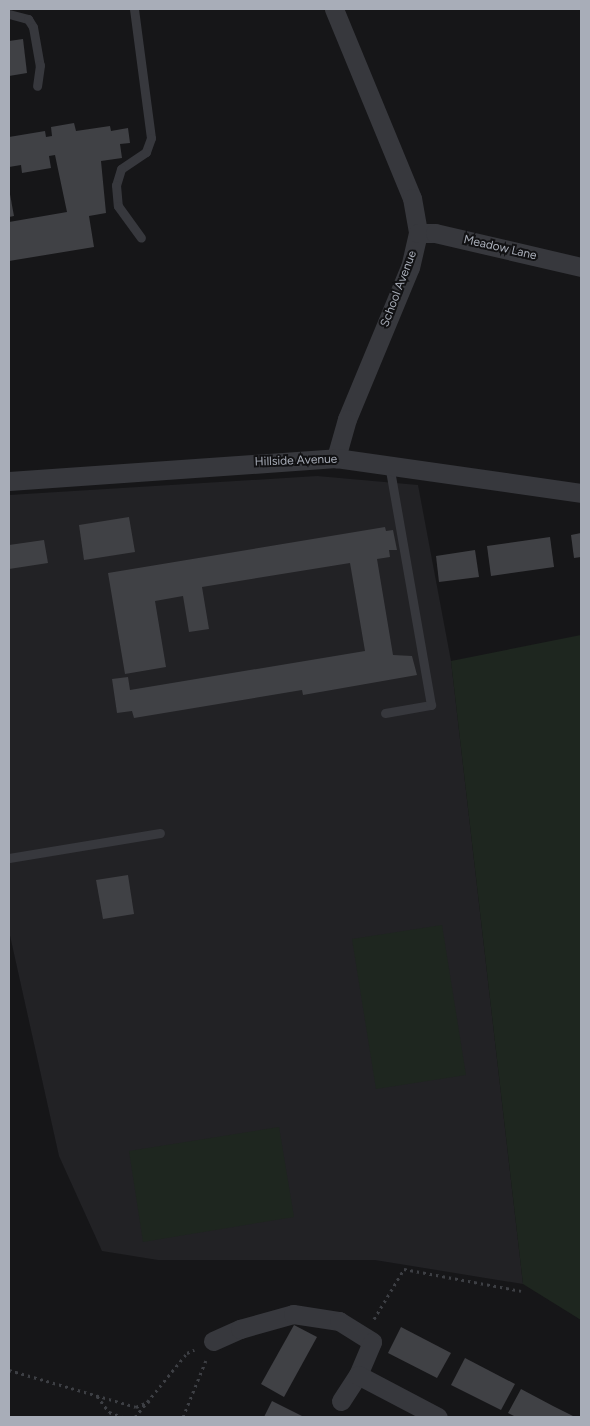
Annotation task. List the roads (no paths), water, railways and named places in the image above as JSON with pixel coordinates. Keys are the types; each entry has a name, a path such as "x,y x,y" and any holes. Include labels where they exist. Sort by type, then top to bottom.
{"street":[{"name":"School Avenue","path":"334,9 412,198 418,233 410,267 347,419 336,458"},
{"name":"Meadow Lane","path":"418,233 435,233 581,267"},
{"name":"Hillside Avenue","path":"9,481 336,458 581,493"},
{"path":"213,1340 240,1329 293,1314 340,1321 368,1340 358,1375 341,1401"},
{"path":"358,1375 438,1417"}],"lane":[{"path":"134,9 151,138 146,152 121,168 116,185 118,206 141,238"},
{"path":"9,14 28,19 33,27 40,65 37,86"},
{"path":"385,713 431,705 390,465"},
{"path":"9,858 160,833"}]}
